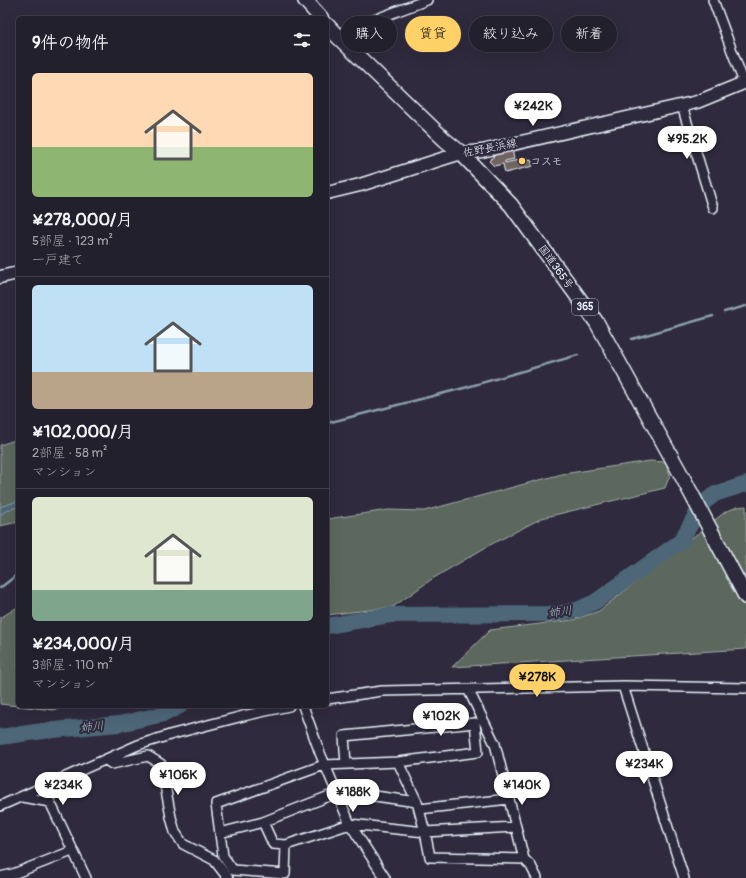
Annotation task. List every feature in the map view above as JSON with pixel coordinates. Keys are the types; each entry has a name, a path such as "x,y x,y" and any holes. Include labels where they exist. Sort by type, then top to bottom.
{"highway":[{"path":"305,0 319,16"},
{"name":"国道365号","path":"329,27 446,140 462,153 511,205 597,323 683,478 746,597"}],"main road":[{"name":"佐野長浜線","path":"329,193 360,185 462,153 482,151 682,106 697,102 745,82"},
{"path":"0,277 16,273"}],"street":[{"path":"337,36 347,30 427,0"},
{"path":"712,0 745,82"},
{"path":"682,106 713,208"},
{"path":"623,686 684,878"},
{"path":"329,699 382,691 623,686 746,688"},
{"path":"468,689 496,744 524,859 531,866 537,878"},
{"path":"0,806 138,745 173,734 280,708"},
{"path":"304,708 324,765 350,824 385,878"},
{"path":"286,845 287,876 233,870 223,856 216,804 324,765 398,762 478,752 475,723 344,736 346,764"},
{"path":"106,760 112,764 148,756 161,764 175,832 183,844 214,860 228,878"},
{"path":"398,762 418,806 430,857 524,859"},
{"path":"220,833 263,822 337,793 354,793 418,806 509,799"},
{"path":"22,797 50,802 86,878"},
{"path":"263,822 273,844 286,845 350,824 425,832 516,827"},
{"path":"0,877 13,874 72,851"}],"green space":[{"path":"16,440 16,522 0,526 0,445"},
{"path":"650,461 665,462 670,475 665,488 542,518 488,546 432,579 393,607 329,615 329,519 388,510 424,511 562,474"},
{"path":"746,506 746,649 452,667 490,630 573,620 599,611 725,512 737,507"},
{"path":"16,608 16,706 0,704 0,618"},
{"path":"35,708 62,708 53,710"}],"water":[{"path":"16,502 16,508 7,510 0,515 0,507"}],"building":[{"name":"コスモ","path":"512,149 514,159 505,161 505,163 527,158 527,160 531,159 533,166 505,173 503,164 494,166 489,161 498,152"}],"waterway":[{"path":"724,312 746,306"},
{"path":"632,339 713,316"},
{"path":"329,422 464,388 578,355"},
{"name":"姉川","path":"329,626 390,615 555,614 577,610 595,602 681,541 702,504 715,494 746,484"},
{"path":"0,588 16,576"},
{"name":"姉川","path":"0,737 43,731 119,724 164,714 176,708"}],"place":[{"name":"コスモ","path":"522,161"}]}
